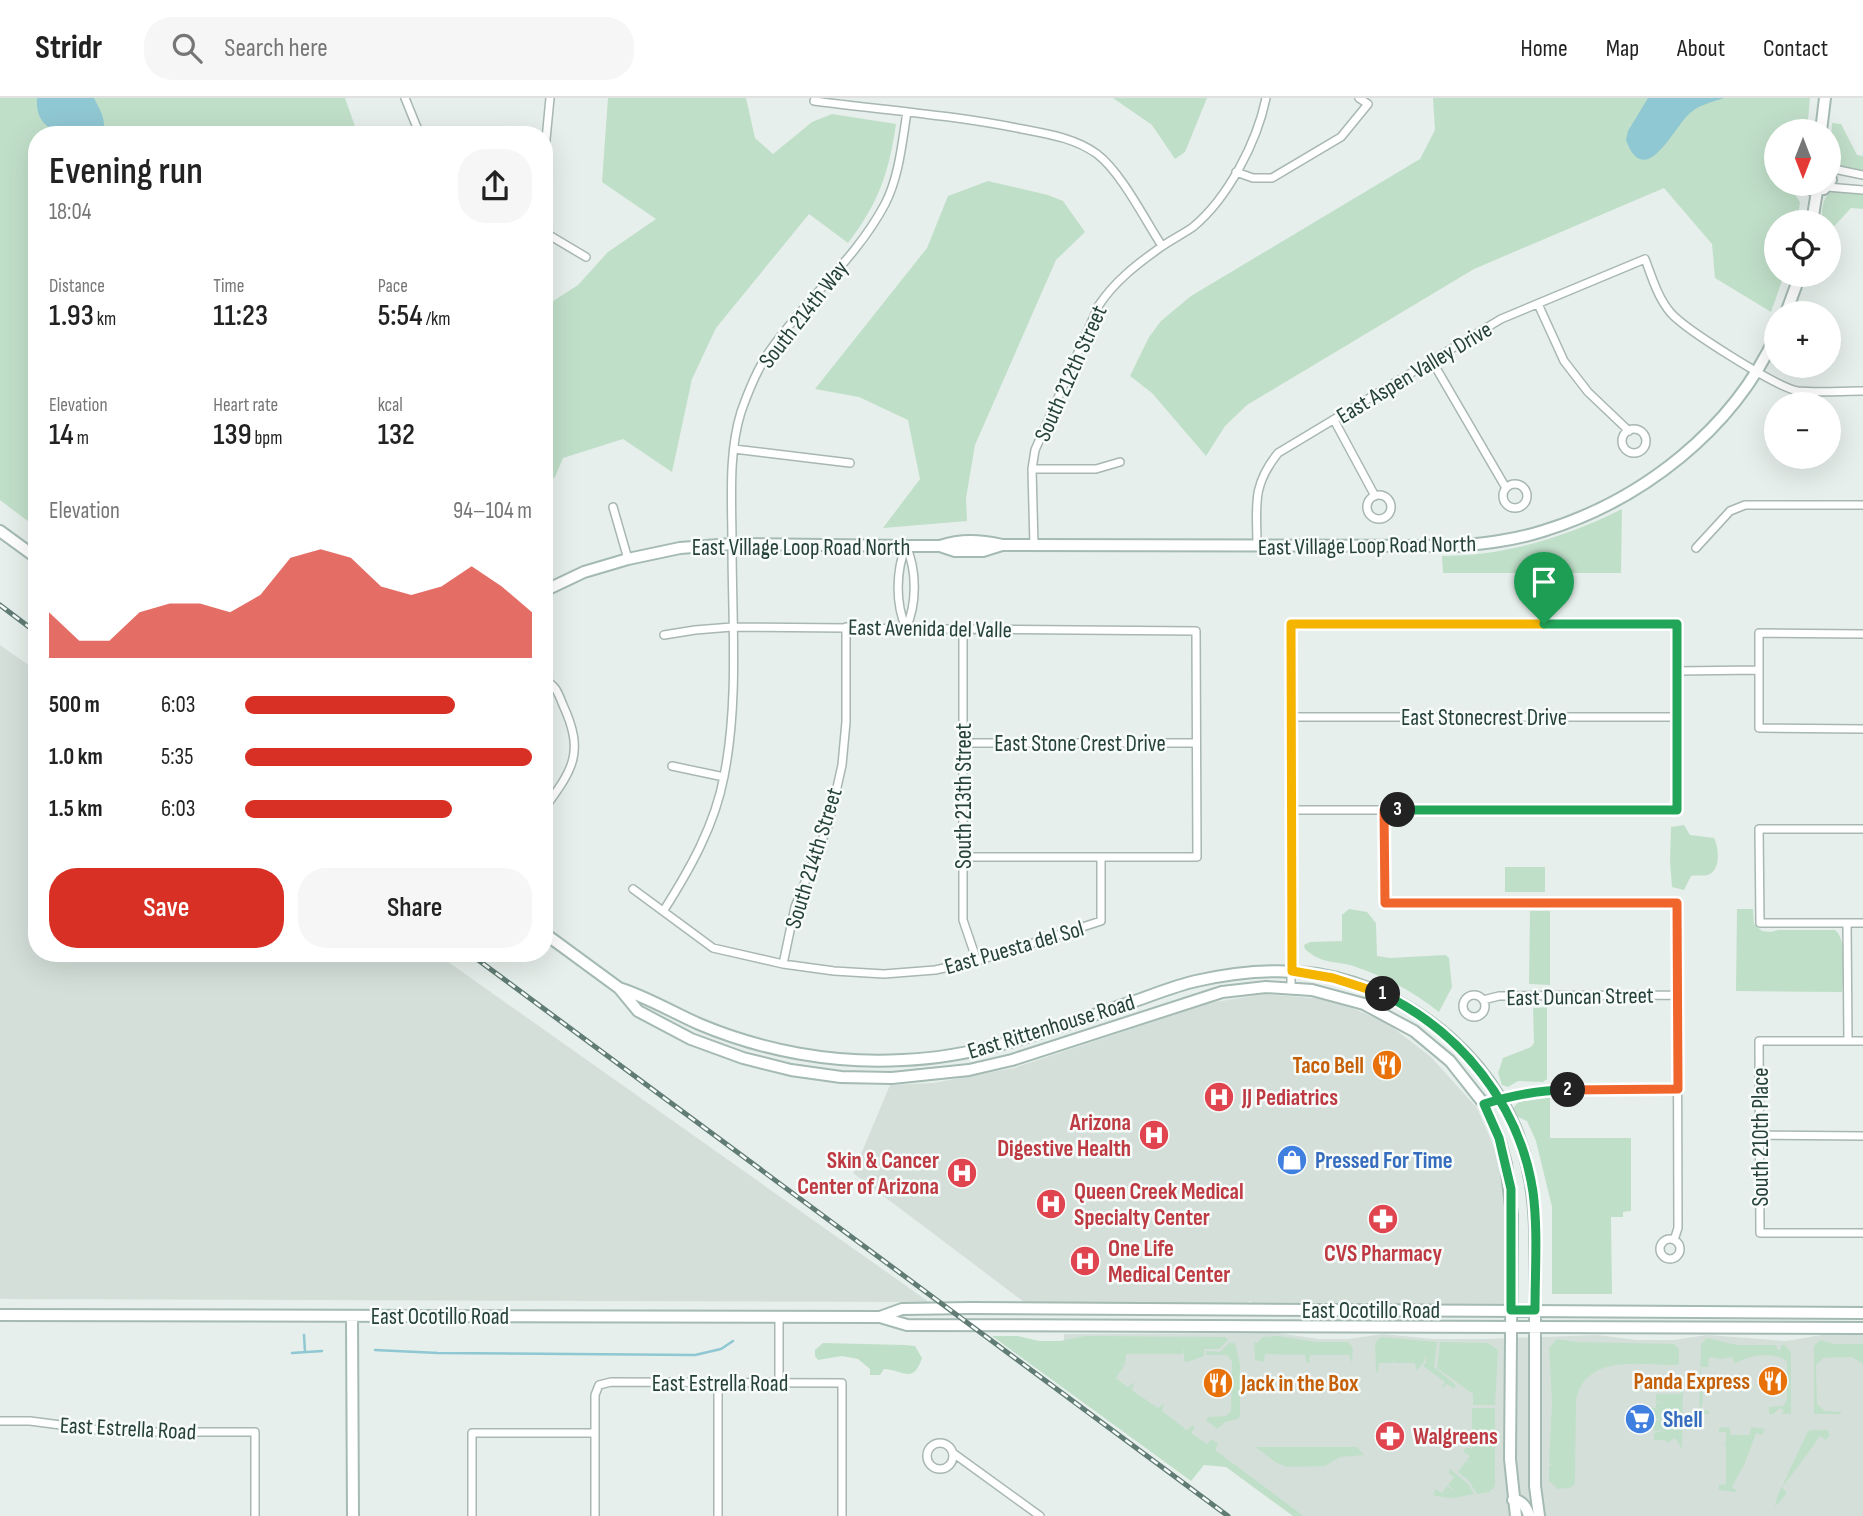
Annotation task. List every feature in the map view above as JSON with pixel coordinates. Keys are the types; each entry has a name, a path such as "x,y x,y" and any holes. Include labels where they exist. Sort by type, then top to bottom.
{"main road":[{"path":"1822,119 1825,98"},
{"name":"East Village Loop Road North","path":"553,587 584,572 628,559 680,548 732,544 940,546 955,551 983,551 1002,545 1459,547 1509,540 1542,532 1603,508 1667,468 1731,407 1764,357"},
{"path":"0,531 28,551"},
{"path":"553,940 619,988"},
{"name":"East Rittenhouse Road","path":"619,988 645,996 699,1024 758,1044 830,1058 905,1060 975,1052 1191,982 1256,971 1317,974 1364,986 1407,1006 1459,1047 1479,1068 1500,1099 1527,1164 1535,1221 1535,1486 1539,1516"},
{"name":"East Rittenhouse Road","path":"619,988 638,1011 691,1039 743,1058 792,1070 841,1077 892,1078 945,1073 1012,1060 1222,992 1266,987 1292,987 1364,1004 1414,1031 1450,1061 1484,1104 1499,1138 1511,1189 1510,1459 1516,1516"},
{"name":"East Ocotillo Road","path":"880,1317 902,1309 1863,1313"},
{"path":"1332,1326 1341,1316 1342,1310"},
{"path":"1802,1328 1821,1317 1822,1312"},
{"name":"East Ocotillo Road","path":"0,1315 880,1317 907,1325 1863,1328"},
{"path":"352,1316 353,1516"},
{"path":"1513,1500 1523,1505 1529,1516"}],"street":[{"path":"405,98 416,126"},
{"path":"547,126 550,98"},
{"name":"South 212th Street","path":"1034,545 1032,469 1035,450 1099,306 1112,286 1210,211 1236,172 1261,120 1266,98"},
{"path":"1236,172 1253,178 1272,178 1341,137 1368,104 1359,98"},
{"path":"814,101 978,120 1084,145 1100,156 1114,171 1162,246"},
{"name":"South 214th Way","path":"664,910 708,829 724,777 732,718 734,449 740,415 752,382 768,354 864,237 885,203 899,164 907,112"},
{"path":"1841,171 1863,175"},
{"path":"1841,189 1863,190"},
{"path":"553,237 586,257"},
{"name":"East Aspen Valley Drive","path":"1257,546 1256,494 1264,472 1278,453 1501,319 1645,259 1658,295 1671,314 1756,371"},
{"path":"1538,304 1564,361 1588,393 1629,431"},
{"path":"1432,361 1506,488"},
{"path":"1756,371 1780,386 1798,391 1863,391"},
{"path":"1334,420 1376,496"},
{"path":"734,449 850,463"},
{"path":"1032,469 1096,470 1120,462"},
{"path":"1696,548 1730,510 1745,505 1863,505"},
{"path":"613,506 628,559"},
{"path":"906,546 900,561 899,601 899,613 906,628"},
{"path":"906,546 913,561 913,612 906,628"},
{"path":"1291,810 1677,810 1677,624 1291,624 1291,810 1292,987"},
{"name":"East Avenida del Valle","path":"664,635 732,627 1196,631 1196,743"},
{"name":"South 214th Street","path":"783,964 795,906 829,823 842,765 846,723 846,627"},
{"name":"South 213th Street","path":"963,629 963,920 977,961"},
{"path":"1863,634 1759,634 1759,728 1863,729"},
{"path":"1677,671 1759,670"},
{"path":"553,684 573,725 575,743 569,775 553,797"},
{"name":"East Stonecrest Drive","path":"1291,717 1677,717"},
{"name":"East Stone Crest Drive","path":"963,743 1196,743"},
{"path":"963,857 1197,857 1196,743"},
{"path":"672,766 724,777"},
{"path":"1384,810 1385,903 1677,903 1678,1228 1674,1240"},
{"path":"1863,829 1759,829 1760,923 1863,923"},
{"name":"East Puesta del Sol","path":"633,889 713,948 783,964 884,974 935,970 977,961 1101,921 1101,857"},
{"path":"1847,923 1848,1041 1863,1041"},
{"name":"East Duncan Street","path":"1483,1000 1499,996 1677,995"},
{"name":"South 210th Place","path":"1848,1041 1759,1041 1760,1233 1863,1233"},
{"path":"1484,1104 1538,1090 1678,1089"},
{"path":"1760,1136 1863,1136"},
{"path":"779,1317 779,1383"},
{"name":"East Estrella Road","path":"595,1433 595,1395 599,1385 611,1382 842,1383 842,1516"},
{"path":"718,1382 718,1516"},
{"name":"East Estrella Road","path":"0,1421 30,1421 114,1432 255,1432 255,1516"},
{"path":"472,1516 472,1433 595,1433 595,1516"},
{"path":"953,1454 1040,1516"}],"shaded area":[{"path":"0,645 28,665 28,962 448,962 929,1302 0,1299"},
{"path":"1265,994 1325,999 1387,1023 1431,1057 1477,1108 1502,1165 1507,1215 1506,1304 1251,1304 1251,1301 1245,1304 1028,1305 853,1173 890,1085 933,1083 1014,1068 1209,1003"},
{"path":"1278,1333 1319,1339 1348,1339 1383,1334 1433,1339 1597,1335 1637,1340 1674,1340 1707,1335 1786,1341 1822,1335 1863,1335 1863,1516 1304,1516 1064,1340 1064,1334"}],"green space":[{"path":"0,98 345,98 355,126 28,126 28,521 0,500"},
{"path":"608,98 746,98 755,138 773,154 812,122 832,114 896,124 881,187 867,215 848,243 809,214 716,328 692,379 672,472 623,439 563,458 553,479 553,301 578,285 608,252 656,219 602,182"},
{"path":"1113,98 1207,98 1185,152 1175,159 1152,125"},
{"path":"1433,98 1810,98 1808,119 1764,119 1764,196 1796,196 1800,202 1799,210 1764,210 1764,287 1780,287 1775,301 1764,301 1764,308 1715,278 1712,244 1664,188 1474,269 1247,405 1225,426 1206,456 1152,393 1130,376 1149,337 1161,321 1191,296 1420,159 1435,130"},
{"path":"1841,124 1857,155 1863,156 1863,170 1841,168"},
{"path":"988,181 1063,201 1085,232 1056,260 975,445 966,498 967,521 883,528 920,479 908,420 859,397 815,389 927,248 948,196"},
{"path":"1841,192 1863,194 1863,209 1851,208 1841,219 1841,210 1823,210 1827,196 1841,196"},
{"path":"1622,509 1621,573 1443,573 1442,556 1489,553 1535,543"},
{"path":"1684,825 1690,835 1714,838 1718,858 1712,872 1691,876 1684,890 1672,887 1670,860 1671,827"},
{"path":"1505,867 1545,867 1545,892 1505,892"},
{"path":"1349,909 1367,912 1376,923 1377,956 1390,958 1446,955 1449,958 1452,987 1439,1012 1389,980 1356,967 1323,960 1305,949 1304,945 1310,942 1342,941 1342,915"},
{"path":"1737,909 1753,909 1754,924 1762,931 1835,930 1843,950 1842,992 1736,991"},
{"path":"1530,911 1550,911 1550,985 1529,984"},
{"path":"1547,1007 1547,1079 1543,1082 1518,1081 1508,1087 1502,1085 1498,1073 1503,1058 1531,1047 1534,1043 1533,1008"},
{"path":"1550,1097 1550,1138 1631,1138 1631,1211 1623,1212 1623,1217 1611,1217 1612,1294 1552,1294 1552,1207 1536,1141 1527,1121 1516,1116 1513,1110 1515,1105 1523,1100"},
{"path":"992,1336 1018,1336 1039,1341 1060,1341 1085,1336 1225,1337 1228,1340 1219,1349 1204,1349 1204,1356 1187,1362 1184,1361 1184,1347 1183,1354 1126,1354 1125,1365 1119,1362 1124,1366 1116,1378 1128,1387 1135,1382 1132,1390 1158,1408 1164,1403 1162,1411 1187,1430 1193,1425 1195,1427 1191,1433 1207,1444 1212,1439 1218,1444 1215,1450 1304,1516 1293,1516 1226,1467 1204,1465 1191,1481"},
{"path":"1278,1336 1316,1342 1348,1342 1353,1348 1352,1363 1349,1355 1310,1355 1309,1363 1306,1362 1305,1355 1265,1354 1264,1362 1255,1360 1254,1342 1257,1343 1262,1337"},
{"path":"1381,1337 1437,1342 1434,1367 1456,1385 1454,1389 1447,1384 1441,1389 1445,1382 1423,1366 1426,1355 1416,1371 1415,1363 1394,1363 1396,1356 1393,1363 1379,1363 1376,1372 1375,1343"},
{"path":"1707,1338 1737,1345 1776,1345 1778,1350 1781,1345 1785,1345 1791,1352 1791,1414 1781,1414 1784,1411 1780,1408 1769,1414 1769,1407 1783,1406 1787,1400 1787,1362 1769,1355 1746,1358 1735,1364 1732,1357 1709,1357 1708,1367 1701,1367 1701,1410 1709,1411 1709,1414 1699,1414 1701,1344"},
{"path":"1557,1339 1674,1344 1679,1349 1679,1364 1616,1365 1591,1375 1582,1385 1576,1400 1575,1484 1570,1488 1556,1489 1549,1481 1549,1466 1552,1465 1549,1463 1552,1401 1549,1348"},
{"path":"1820,1340 1834,1344 1863,1344 1863,1364 1852,1357 1823,1358 1816,1365 1817,1404 1825,1411 1841,1414 1814,1414 1814,1346"},
{"path":"1230,1342 1235,1342 1240,1365 1240,1416 1225,1422 1217,1429 1206,1420 1208,1417 1226,1416 1231,1411 1232,1361 1227,1355 1206,1355 1206,1351 1220,1352"},
{"path":"1440,1342 1488,1343 1498,1350 1495,1405 1473,1405 1473,1394 1437,1368"},
{"path":"823,1343 915,1346 922,1358 911,1374 884,1369 880,1375 870,1375 870,1369 858,1359 842,1356 818,1360 815,1350"},
{"path":"1681,1385 1682,1449 1675,1438 1667,1443 1665,1440 1654,1440 1654,1433 1666,1430 1654,1431 1651,1420 1665,1420 1651,1418 1651,1408 1656,1408 1656,1402 1668,1405 1656,1401 1656,1394 1681,1394"},
{"path":"1472,1408 1495,1408 1495,1486 1489,1492 1477,1494 1469,1481 1458,1472 1466,1461 1471,1463 1467,1460 1470,1456 1464,1452 1465,1448 1472,1448 1472,1442 1479,1441 1472,1439"},
{"path":"1729,1427 1731,1435 1750,1435 1751,1427 1765,1429 1762,1435 1756,1433 1745,1463 1732,1487 1736,1492 1719,1490 1719,1485 1726,1484 1726,1432 1719,1432 1719,1428"},
{"path":"1827,1430 1830,1435 1826,1440 1820,1436 1782,1487 1787,1493 1775,1507 1777,1497 1808,1431"},
{"path":"1256,1447 1357,1447 1364,1455 1340,1457 1325,1466 1287,1467 1275,1462"},
{"path":"1450,1469 1468,1484 1474,1494 1454,1498 1434,1496 1435,1489 1442,1493 1447,1486 1459,1494 1448,1485 1454,1477 1449,1473"}],"water":[{"path":"37,98 94,98 104,126 48,126 42,121"},
{"path":"1648,98 1724,98 1693,111 1659,151 1642,160 1634,154 1626,140 1628,131"}],"waterway":[{"path":"304,1335 305,1352"},
{"path":"375,1350 695,1355 721,1349 733,1341"},
{"path":"292,1353 322,1351"}],"railway":[{"path":"0,605 28,626"},
{"path":"481,962 1228,1516"}],"place":[{"name":"Taco Bell","path":"1387,1065"},
{"name":"JJ Pediatrics","path":"1219,1097"},
{"name":"Arizona Digestive Health","path":"1154,1135"},
{"name":"Pressed For Time","path":"1292,1160"},
{"name":"Skin & Cancer Center of Arizona","path":"962,1173"},
{"name":"Queen Creek Medical Specialty Center","path":"1051,1204"},
{"name":"CVS Pharmacy","path":"1383,1219"},
{"name":"One Life Medical Center","path":"1085,1261"},
{"name":"Panda Express","path":"1773,1381"},
{"name":"Jack in the Box","path":"1218,1383"},
{"name":"Shell","path":"1640,1419"},
{"name":"Walgreens","path":"1390,1436"}],"route":[{"path":"1544,624 1291,624 1292,971 1317,974 1364,986 1407,1006 1459,1047 1479,1068 1500,1099 1527,1164 1535,1221 1535,1310 1511,1310 1511,1189 1499,1138 1484,1104 1500,1099 1522,1093 1538,1090 1678,1089 1677,903 1385,903 1384,810 1677,810 1677,624 1544,624"}]}
